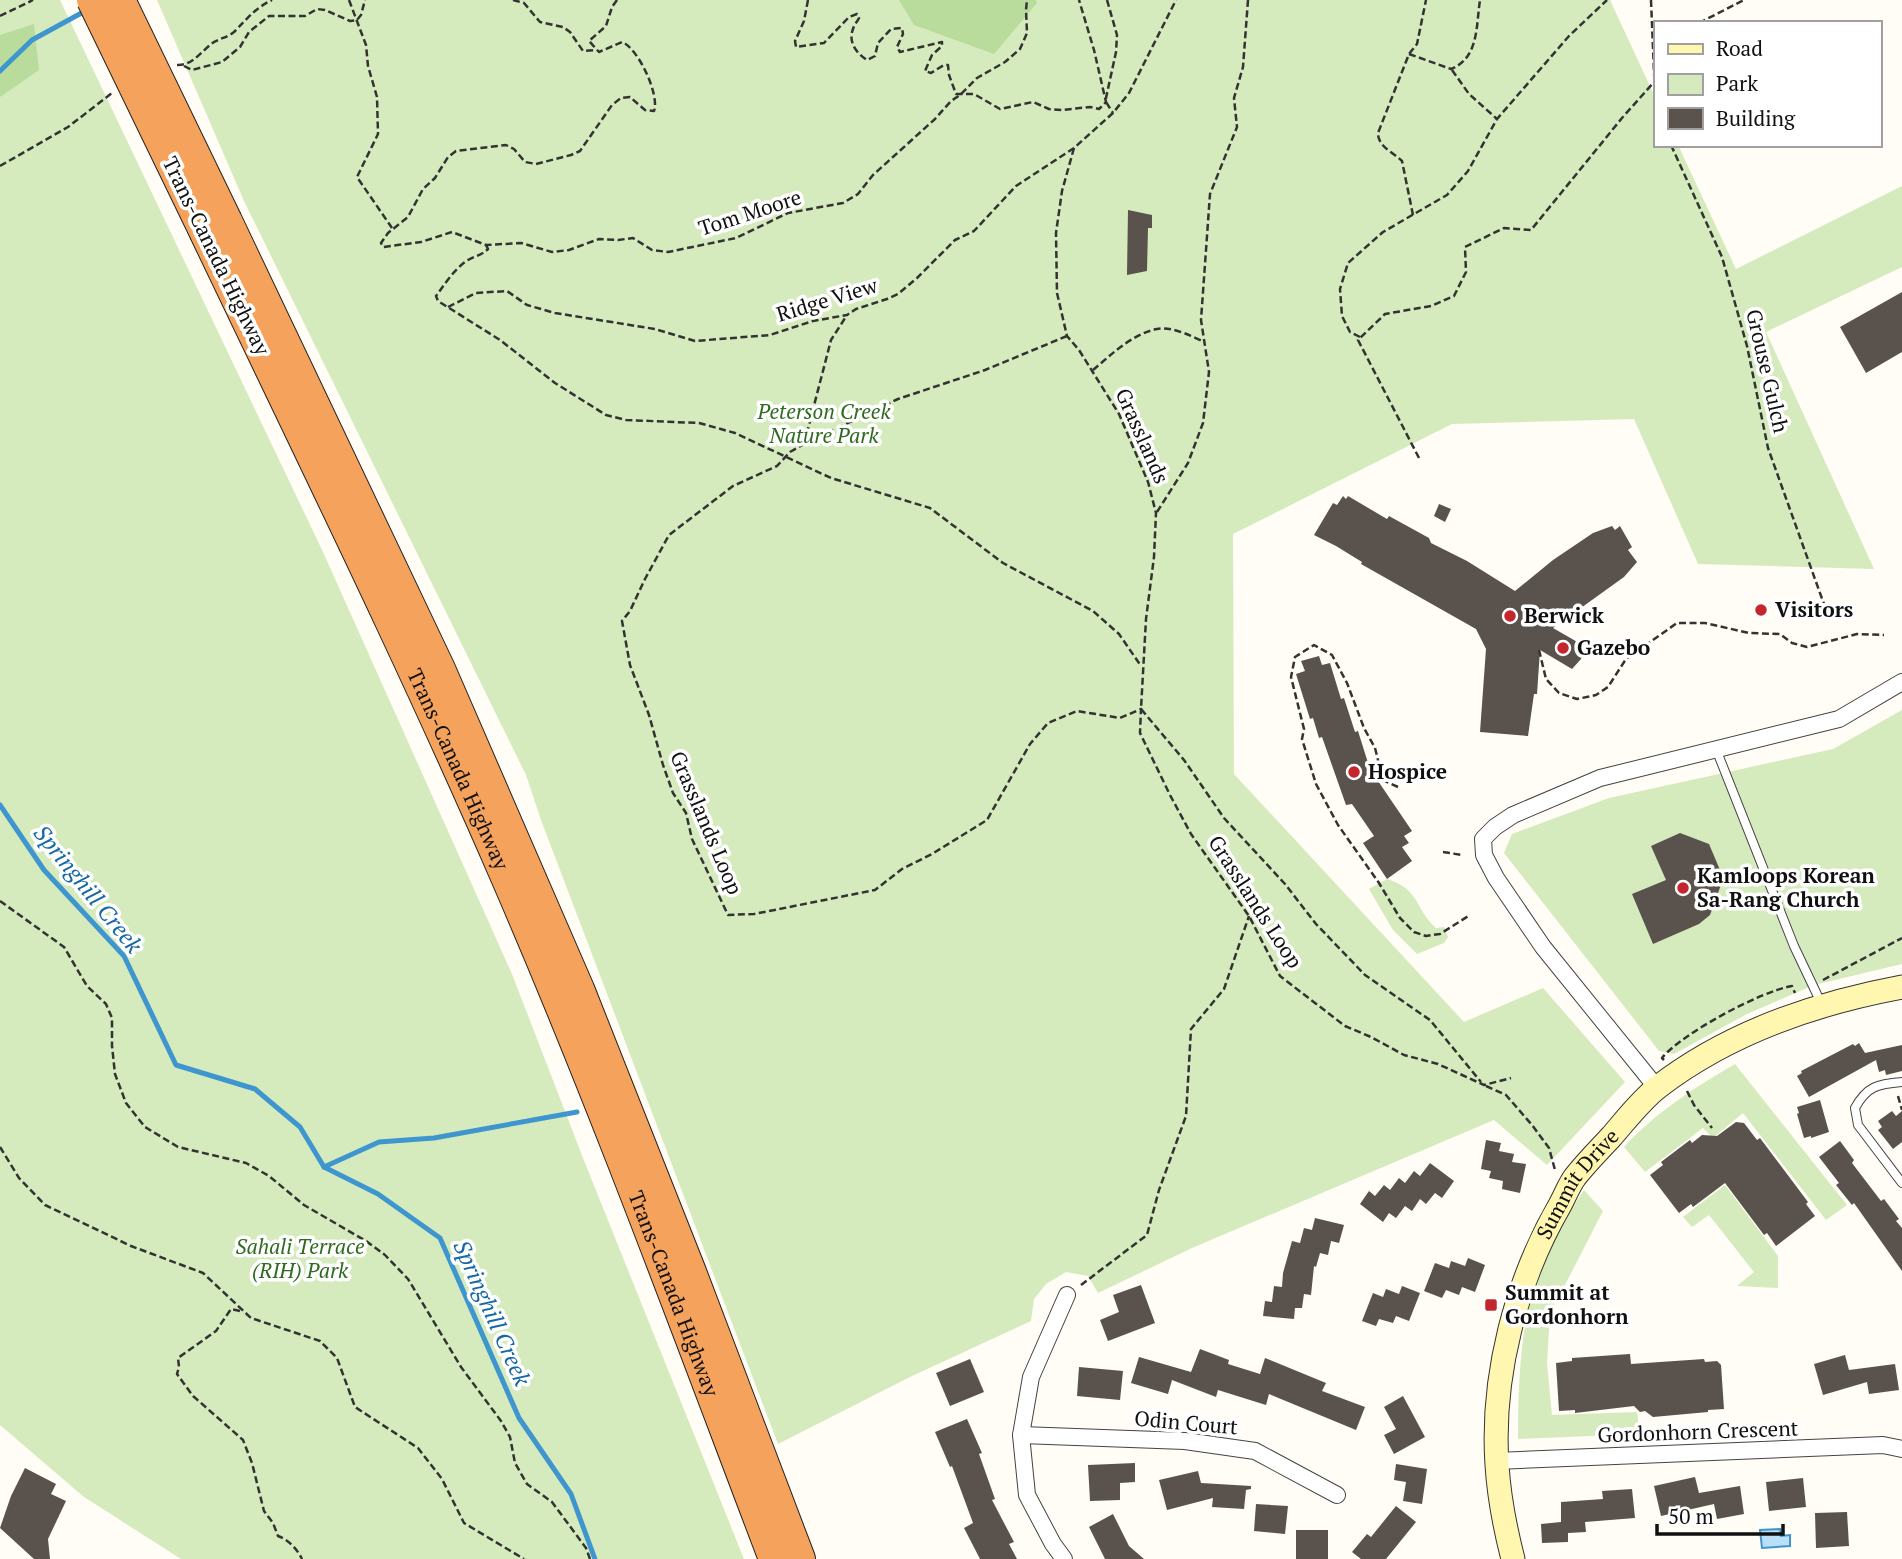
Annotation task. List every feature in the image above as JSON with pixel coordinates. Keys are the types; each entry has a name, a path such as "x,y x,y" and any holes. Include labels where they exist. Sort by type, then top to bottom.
{"highway":[{"name":"Trans-Canada Highway","path":"92,0 216,227 440,669 563,951 691,1272 800,1559"},
{"name":"Trans-Canada Highway","path":"121,0 216,227 509,885 606,1119 774,1559"}],"main road":[{"name":"Summit Drive","path":"1513,1559 1499,1494 1496,1461 1499,1384 1520,1295 1542,1236 1575,1178 1707,1056 1813,1001 1902,986"}],"street":[{"path":"1668,1091 1543,947 1496,878 1484,855 1483,839 1513,815 1600,778 1839,719 1902,681"},
{"path":"1064,1559 1027,1495 1021,1435 1031,1377 1067,1295"},
{"name":"Odin Court","path":"1021,1435 1185,1441 1255,1451 1337,1495"},
{"name":"Gordonhorn Crescent","path":"1496,1461 1883,1445 1902,1449"}],"lane":[{"path":"1716,749 1813,1001"},
{"path":"1902,1082 1878,1084 1862,1096 1855,1108 1858,1125 1902,1183"}],"path":[{"path":"0,16 33,0"},
{"path":"349,0 366,45 368,66 377,97 379,134 357,177 393,229 408,217 423,189 435,178 448,156 456,151 506,145 514,149 524,162 536,164 580,151 612,105 621,98 630,97 645,110 654,111 657,103 645,71 632,48 622,42 599,52 583,51 570,32 563,27 540,22 524,3 513,0"},
{"path":"182,65 192,70 222,62 240,47 249,32 269,16 305,16 317,9 350,21 357,20 365,0"},
{"path":"595,50 589,41 606,26 617,0"},
{"path":"808,0 804,21 795,41 796,47 824,43 849,17 857,14 859,18 853,29 852,45 860,56 867,60 875,56 878,43 891,29 902,28 903,34 897,47 900,52 942,42 925,71 931,74 948,65 957,94 974,94 1000,109 1033,102 1049,109 1062,110 1090,107 1099,109 1106,102 1117,35 1107,0"},
{"name":"Tom Moore","path":"393,229 381,243 383,247 421,242 452,232 486,245 521,243 559,252 599,239 633,238 652,250 668,251 736,238 788,213 818,209 851,200 873,175 935,120 951,101 977,78 1005,62 1020,49 1027,33 1027,0"},
{"path":"1079,0 1106,102 1113,113"},
{"name":"Ridge View","path":"447,307 476,293 507,291 527,304 555,313 655,329 695,341 770,335 813,321 848,314 898,294 955,240 974,231 1016,186 1074,148 1113,113 1129,93 1177,0"},
{"path":"1156,513 1188,463 1203,423 1209,372 1201,320 1210,194 1237,127 1234,98 1243,67 1248,0"},
{"path":"1413,215 1402,161 1378,140 1378,134 1409,54 1417,44 1426,0"},
{"path":"1451,69 1464,62 1474,49 1479,0"},
{"path":"1360,337 1350,332 1342,316 1340,289 1348,263 1383,232 1447,195 1468,171 1496,119 1569,36 1607,0"},
{"path":"1651,0 1654,62"},
{"path":"1703,21 1744,0"},
{"path":"1409,54 1451,69 1469,94 1496,119"},
{"path":"1419,458 1358,340 1385,314 1431,306 1454,296 1466,272 1465,247 1504,228 1531,230 1622,118 1654,83"},
{"name":"Grouse Gulch","path":"1672,147 1722,257 1747,346 1768,448 1825,607"},
{"name":"Grasslands","path":"1074,148 1062,191 1056,233 1057,293 1067,336 1080,350 1119,414 1148,482 1156,513 1141,709"},
{"path":"486,245 488,249 485,252 469,259 457,269 436,296 438,301 500,340 555,383 606,415 626,421 699,424 735,433 831,478 930,508 1003,563 1093,611 1119,634 1143,668"},
{"path":"804,444 831,340 848,314"},
{"path":"1092,371 1127,342 1159,328 1204,342"},
{"name":"Grasslands Loop","path":"1067,336 997,365 898,399 804,444 785,457 777,467 733,486 669,535 630,611 622,621 630,664 646,704 673,793 686,813 692,839 728,915 754,914 875,890 902,869 987,820 1030,744 1048,723 1077,711 1119,718 1141,709 1140,733 1170,795 1191,834 1249,916 1280,976 1345,1026 1404,1055 1438,1064 1484,1085"},
{"path":"1539,650 1546,679 1559,693 1577,699 1596,695 1608,687 1626,659 1677,623 1705,623 1749,633 1780,634 1792,643 1807,647 1857,634 1884,635"},
{"path":"1398,787 1382,776 1376,748 1364,728 1332,655 1314,645 1295,657 1291,677 1304,729 1302,739 1315,784 1338,825 1400,918 1414,932 1426,936 1440,934 1470,915"},
{"path":"1141,709 1184,760 1224,818 1286,884 1316,924 1365,975 1430,1020 1484,1085 1506,1095 1549,1148 1557,1180"},
{"path":"1443,852 1462,855"},
{"path":"0,901 64,947 88,986 106,1004 112,1018 115,1074 126,1103 145,1127 178,1147 246,1163 269,1176 304,1205 386,1255 408,1279 461,1367 506,1429 515,1463 527,1484 552,1502 586,1548 590,1559"},
{"path":"1067,1295 1147,1235 1159,1190 1186,1116 1191,1030 1224,989 1249,916"},
{"path":"1662,1058 1670,1047 1684,1037 1776,988 1792,986 1813,1001 1902,938"},
{"path":"1484,1085 1511,1078"},
{"path":"1668,1091 1686,1088 1694,1105 1712,1128"},
{"path":"0,1147 19,1178 45,1205 131,1246 202,1272 251,1318 320,1341 337,1358 355,1407 418,1448 442,1479 464,1523 524,1559"},
{"path":"242,1312 231,1309 216,1331 177,1358 177,1374 192,1396 243,1440 264,1511 278,1536 299,1552 302,1559"}],"green space":[{"name":"Sahali Terrace (RIH) Park","path":"0,0 60,0 323,552 512,974 744,1559 181,1559 84,1497 0,1425"},
{"name":"Peterson Creek Nature Park","path":"157,0 1610,0 1654,95 1654,147 1679,147 1736,269 1902,186 1902,267 1766,332 1874,569 1698,564 1634,419 1452,424 1233,534 1234,774 1464,1022 1543,988 1625,1082 1547,1165 1494,1120 1192,1248 1098,1293 1088,1276 1066,1272 1046,1284 1034,1299 1031,1321 910,1377 778,1444 526,775 244,201"},
{"path":"899,0 1036,0 1037,3 994,54 914,25"},
{"path":"34,24 39,70 0,97 0,35"},
{"path":"1902,710 1902,964 1814,985 1747,1014 1674,1054 1659,1051 1504,853 1512,834 1609,798 1833,749"},
{"path":"1387,879 1398,883 1411,894 1436,928 1444,927 1448,937 1444,943 1417,954 1393,930 1369,889"},
{"path":"1735,1064 1847,1205 1826,1220 1743,1113 1713,1138 1703,1128 1645,1172 1624,1147 1676,1101"},
{"path":"1725,1185 1778,1256 1778,1288 1737,1286 1754,1272 1709,1215 1692,1227 1683,1217"},
{"path":"1584,1190 1603,1211 1550,1314 1547,1363 1552,1415 1637,1412 1640,1434 1518,1439 1523,1337 1534,1286 1552,1240"}],"water":[{"path":"1780,1529 1781,1536 1790,1535 1790,1546 1762,1548 1760,1530"}],"building":[{"path":"1128,210 1152,215 1152,228 1148,228 1147,271 1127,275"},
{"path":"1902,292 1902,352 1866,373 1840,327"},
{"name":"Berwick","path":"1343,496 1346,499 1348,496 1387,519 1389,516 1429,538 1431,543 1467,561 1515,591 1553,560 1593,533 1612,526 1615,530 1620,526 1632,547 1628,550 1637,562 1624,577 1553,628 1586,647 1581,659 1572,669 1540,650 1537,694 1534,694 1528,736 1480,732 1486,649 1476,629 1314,535 1333,503 1337,505"},
{"path":"1439,504 1451,509 1445,522 1434,516"},
{"name":"Hospice","path":"1319,656 1322,665 1330,663 1341,699 1344,698 1355,732 1358,731 1369,766 1372,765 1376,778 1412,831 1404,836 1409,843 1402,847 1412,861 1387,879 1363,843 1374,836 1352,804 1346,805 1322,737 1319,738 1313,718 1310,719 1296,674 1305,671 1301,661"},
{"name":"Kamloops Korean Sa-Rang Church","path":"1680,833 1709,844 1722,882 1710,915 1699,924 1653,944 1632,894 1666,880 1651,846"},
{"path":"1859,1043 1865,1053 1902,1045 1902,1071 1886,1075 1885,1070 1879,1072 1876,1060 1809,1097 1797,1076 1801,1071"},
{"path":"1820,1100 1829,1132 1804,1138 1797,1107"},
{"path":"1892,1111 1896,1116 1902,1111 1902,1142 1893,1149 1878,1130 1882,1127 1878,1121"},
{"path":"1736,1122 1744,1123 1757,1140 1760,1138 1808,1202 1806,1204 1815,1216 1776,1246 1767,1233 1764,1235 1725,1183 1693,1207 1691,1204 1679,1213 1650,1175 1663,1165 1661,1162 1690,1140 1692,1143 1702,1135 1717,1136"},
{"path":"1486,1140 1501,1143 1499,1151 1514,1154 1512,1162 1526,1164 1520,1193 1502,1189 1503,1181 1489,1178 1491,1171 1481,1169"},
{"path":"1840,1141 1854,1160 1852,1163 1881,1201 1884,1199 1899,1219 1896,1221 1902,1228 1902,1271 1854,1203 1852,1205 1836,1185 1839,1183 1819,1157"},
{"path":"1430,1163 1454,1181 1442,1198 1435,1193 1426,1204 1420,1199 1412,1211 1405,1206 1396,1218 1389,1213 1383,1222 1360,1204 1369,1191 1375,1196 1384,1185 1390,1190 1399,1178 1405,1183 1414,1171 1420,1176"},
{"path":"1315,1218 1344,1225 1339,1243 1331,1241 1328,1255 1320,1253 1316,1267 1314,1266 1311,1295 1304,1294 1302,1308 1295,1308 1294,1319 1263,1316 1265,1301 1272,1302 1274,1286 1282,1287 1292,1241 1300,1243 1304,1228 1312,1230"},
{"path":"1468,1258 1485,1265 1475,1292 1462,1287 1459,1295 1446,1290 1442,1298 1424,1291 1435,1263 1449,1268 1451,1261 1465,1266"},
{"path":"1141,1285 1155,1323 1108,1341 1100,1320 1119,1312 1113,1295"},
{"path":"1402,1286 1420,1293 1409,1321 1396,1316 1393,1323 1379,1319 1376,1326 1362,1321 1373,1293 1383,1297 1386,1289 1399,1294"},
{"path":"1200,1349 1229,1360 1228,1364 1260,1374 1265,1358 1326,1383 1322,1391 1365,1407 1356,1430 1269,1394 1266,1405 1218,1390 1216,1397 1172,1380 1168,1394 1131,1383 1139,1357 1191,1372"},
{"path":"1630,1354 1631,1364 1704,1359 1705,1362 1717,1361 1721,1365 1724,1409 1653,1417 1645,1411 1640,1412 1634,1406 1575,1413 1575,1410 1559,1411 1556,1363 1572,1361 1572,1358"},
{"path":"1845,1355 1849,1370 1895,1364 1899,1390 1869,1394 1867,1382 1823,1395 1814,1364"},
{"path":"970,1359 984,1392 950,1406 936,1373"},
{"path":"1079,1367 1123,1371 1120,1400 1077,1396"},
{"path":"1403,1396 1425,1437 1394,1454 1384,1435 1396,1429 1384,1407"},
{"path":"967,1419 982,1453 979,1454 995,1499 992,1500 1014,1542 1009,1544 1017,1559 980,1559 964,1528 973,1523 952,1466 950,1467 935,1432"},
{"path":"1135,1463 1135,1482 1120,1483 1120,1500 1090,1501 1088,1465"},
{"path":"1396,1464 1427,1469 1422,1504 1403,1501 1406,1482 1394,1480"},
{"path":"25,1468 56,1484 51,1494 66,1501 48,1539 50,1559 34,1559 0,1528 11,1496"},
{"path":"1198,1471 1201,1483 1251,1486 1251,1489 1246,1490 1244,1509 1212,1507 1213,1498 1167,1510 1159,1480"},
{"path":"1695,1477 1699,1493 1740,1486 1744,1514 1717,1519 1714,1504 1661,1516 1654,1486"},
{"path":"1803,1478 1806,1507 1769,1511 1766,1482"},
{"path":"1632,1489 1635,1518 1585,1522 1586,1532 1568,1533 1568,1542 1542,1543 1541,1524 1561,1522 1561,1502 1603,1499 1602,1491"},
{"path":"1256,1504 1288,1506 1285,1534 1254,1531"},
{"path":"1396,1506 1416,1522 1386,1559 1361,1559 1352,1552 1367,1534 1371,1537"},
{"path":"1847,1512 1849,1546 1816,1548 1815,1513"},
{"path":"1113,1514 1129,1546 1144,1559 1105,1559 1089,1527"},
{"path":"1296,1530 1328,1530 1328,1559 1296,1559"}],"waterway":[{"path":"0,71 32,40 87,10"},
{"name":"Springhill Creek","path":"0,805 44,870 124,956 176,1065 255,1089 300,1127 324,1167 378,1194 440,1238 519,1418 571,1494 595,1559"},
{"path":"324,1167 379,1142 434,1138 577,1112"}],"place":[{"name":"Visitors","path":"1761,610"},
{"name":"Berwick","path":"1510,616"},
{"name":"Gazebo","path":"1563,648"},
{"name":"Hospice","path":"1354,772"},
{"name":"Kamloops Korean Sa-Rang Church","path":"1683,888"},
{"name":"Summit at Gordonhorn","path":"1491,1305"}]}
